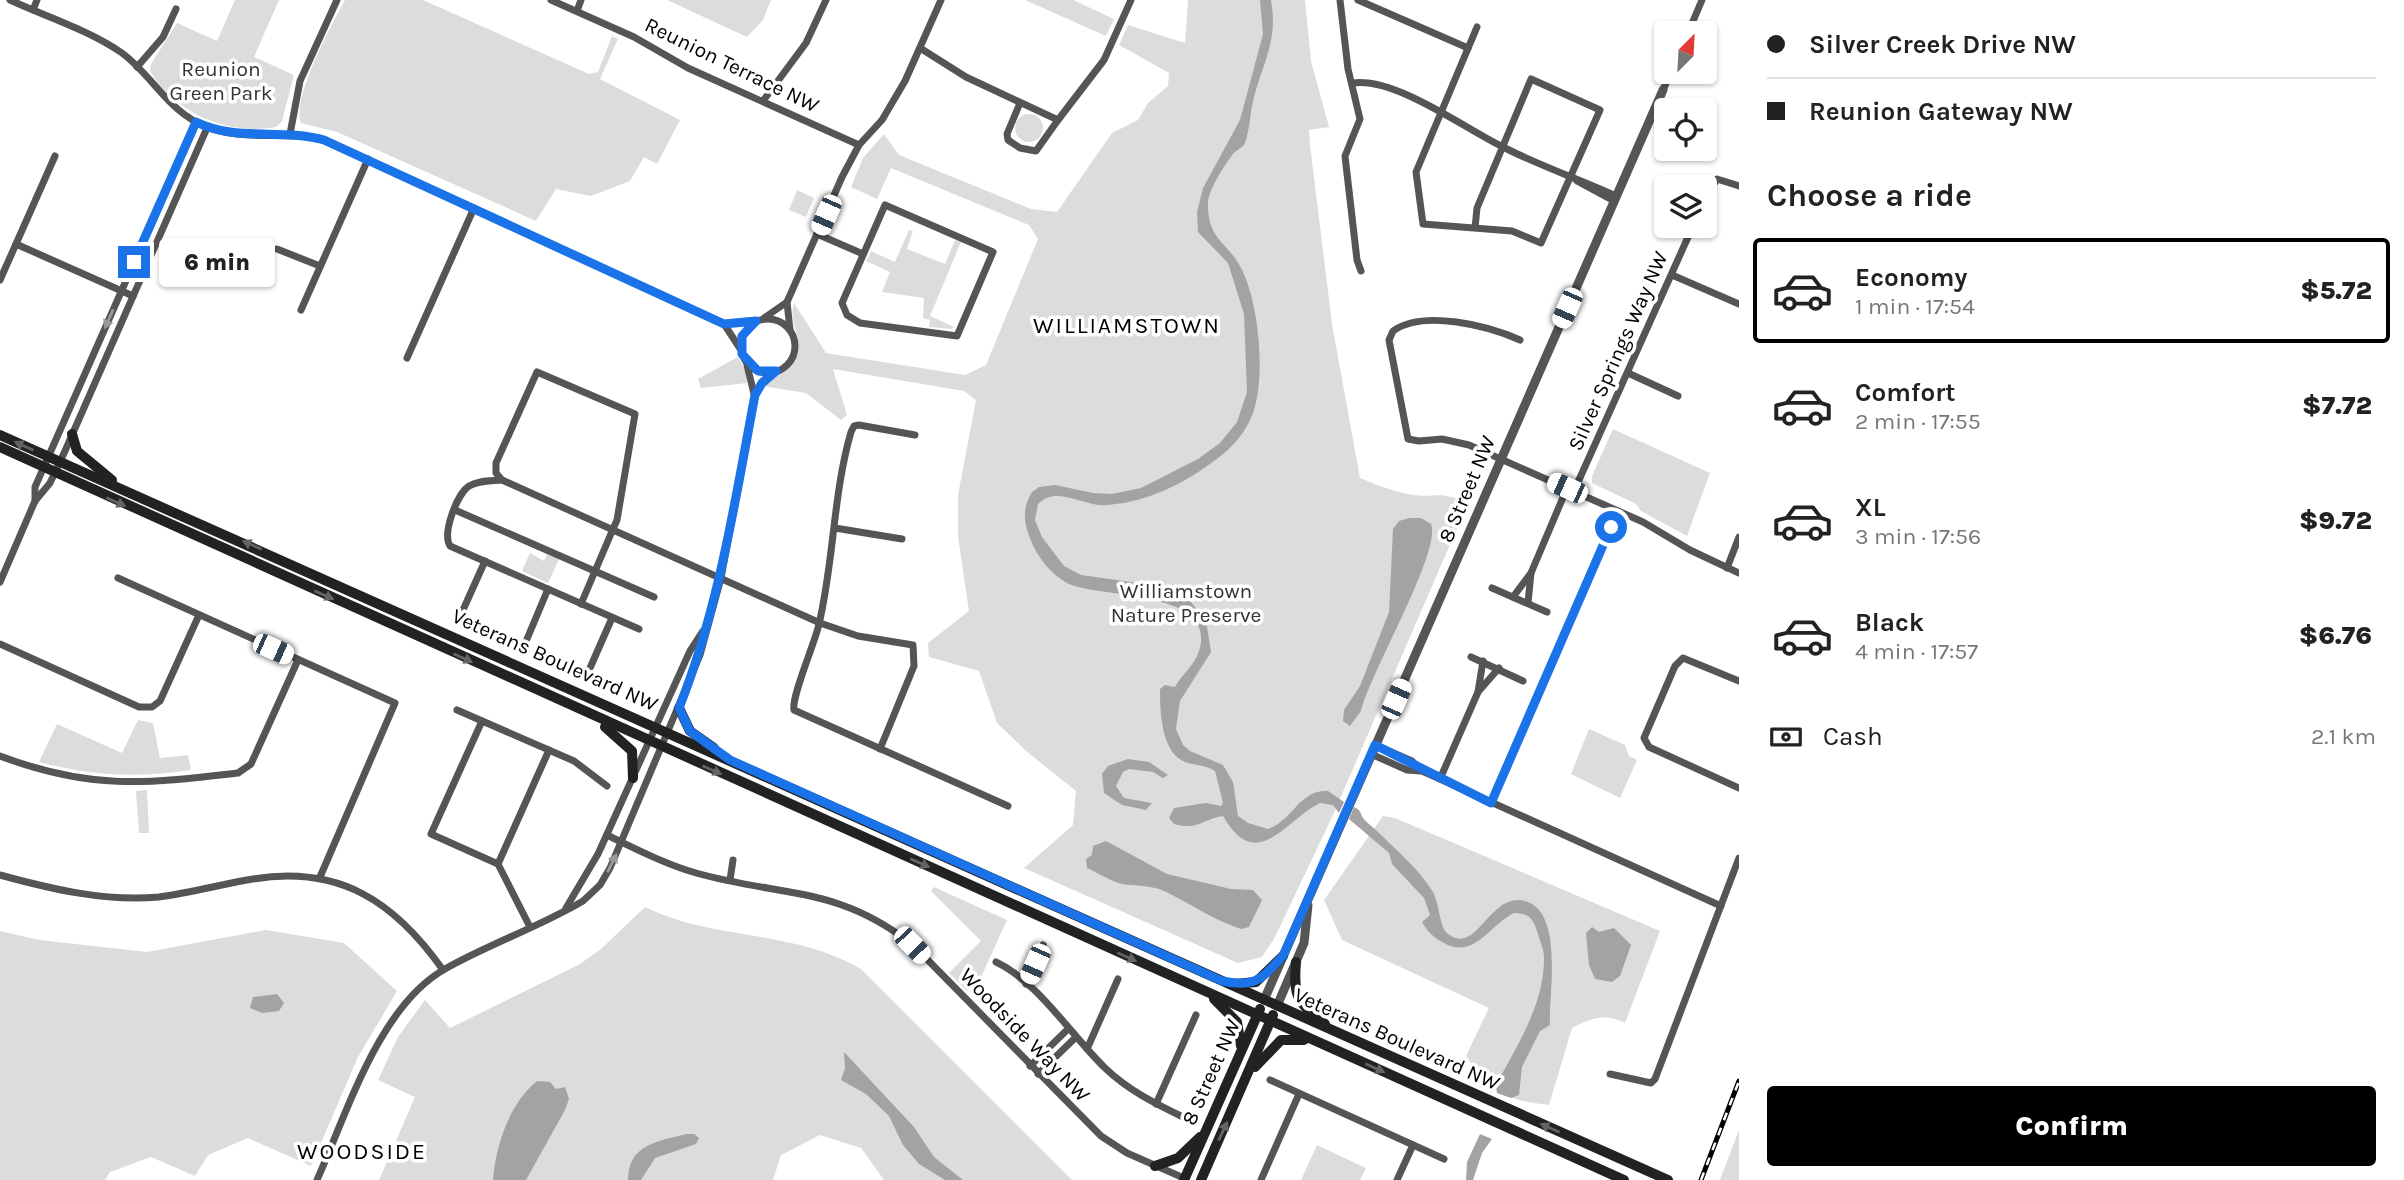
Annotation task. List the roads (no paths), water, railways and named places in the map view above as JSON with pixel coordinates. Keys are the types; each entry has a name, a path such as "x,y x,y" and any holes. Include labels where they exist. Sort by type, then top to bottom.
{"main road":[{"path":"72,434 77,451 82,457 134,495"},
{"name":"Veterans Boulevard NW","path":"0,435 198,521 1668,1180"},
{"name":"Veterans Boulevard NW","path":"0,447 1624,1180"},
{"path":"679,708 690,731 730,760"},
{"path":"586,713 632,751 634,778"},
{"path":"1222,981 1243,985 1256,982 1283,956"},
{"path":"1296,962 1294,988 1297,998 1338,1034"},
{"path":"1207,992 1237,1022 1241,1051"},
{"name":"8 Street NW","path":"1185,1180 1264,1000"},
{"name":"8 Street NW","path":"1201,1180 1276,1006"},
{"path":"1247,1077 1281,1040 1315,1041"},
{"path":"1155,1166 1178,1158 1206,1130"}],"street":[{"path":"10,0 108,45 137,67 162,96 207,128 229,134 290,134 324,140 724,324 776,320 790,330"},
{"path":"33,10 37,0"},
{"path":"290,134 300,80 337,0"},
{"name":"Reunion Terrace NW","path":"551,0 565,3 576,11 634,37 688,68 859,145"},
{"path":"576,11 581,0"},
{"path":"763,101 806,43 825,0"},
{"path":"317,1180 392,1020 420,986 443,970 583,901 600,885 622,842 701,655 721,578 755,395 762,383 793,356 794,340 790,330 787,302 859,145 882,120 920,48 941,0"},
{"path":"1020,103 1007,134 1008,140 1020,148 1036,151 1104,60 1131,0"},
{"path":"1339,0 1360,119 1345,156 1357,260 1361,271"},
{"path":"1358,0 1468,48"},
{"path":"1693,21 1702,0"},
{"path":"137,67 163,37 176,9"},
{"path":"1475,228 1477,208 1531,79 1600,110 1573,180 1541,243 1512,231 1475,228 1423,223 1416,172 1477,27"},
{"path":"920,48 966,76 1058,120"},
{"path":"1353,83 1370,81 1442,113 1502,147 1615,199"},
{"path":"1663,90 1666,84"},
{"name":"8 Street NW","path":"1264,1000 1663,90"},
{"path":"35,501 35,487 43,468 196,122"},
{"path":"0,582 35,501 60,461 207,128"},
{"path":"0,280 55,156"},
{"path":"301,310 368,159"},
{"path":"1717,179 1739,186"},
{"path":"885,205 985,246 993,252 957,336 954,337 860,323 847,315 842,303 863,254 885,205"},
{"path":"407,358 474,208"},
{"path":"817,234 863,254"},
{"name":"Silver Springs Way NW","path":"1513,597 1531,573 1628,373 1688,238"},
{"path":"16,244 133,296"},
{"path":"277,249 320,266"},
{"path":"1672,275 1739,304"},
{"path":"742,352 744,332 787,302"},
{"path":"1520,340 1498,330 1450,322 1396,328 1389,340 1408,439 1454,441 1501,458 1618,511 1739,573"},
{"path":"724,324 746,361 755,395"},
{"path":"746,361 758,371 776,371"},
{"path":"581,604 613,530 635,414 537,372 496,463 496,473 502,480 613,530 721,578 820,624 858,636 914,645 914,666 880,750"},
{"path":"1628,373 1678,396"},
{"path":"915,435 854,426 849,438 820,624 811,656 792,702 794,710 1009,806"},
{"path":"502,480 472,484 464,490 446,529 448,543 639,629"},
{"path":"455,510 653,597"},
{"path":"1491,803 1618,511"},
{"path":"835,528 902,539"},
{"path":"1727,568 1739,537"},
{"path":"463,610 485,561"},
{"name":"Silver Springs Way NW","path":"1528,603 1531,573"},
{"path":"118,578 395,702 320,877"},
{"path":"1492,588 1547,612"},
{"path":"527,639 548,589"},
{"path":"0,644 139,707 152,708 160,701 198,615"},
{"path":"590,668 612,618"},
{"path":"565,909 607,835 690,651 707,625"},
{"path":"1471,657 1523,681"},
{"path":"1739,681 1683,658 1675,666 1644,738 1649,747 1739,788"},
{"path":"0,756 78,780 108,783 140,784 238,773 251,764 298,660"},
{"path":"1440,779 1478,692 1483,661"},
{"path":"1478,692 1499,668"},
{"path":"457,710 574,761 607,786"},
{"path":"482,721 432,834 498,864 530,927"},
{"path":"498,864 549,750"},
{"path":"1373,750 1412,761 1422,771 1721,906"},
{"name":"Woodside Way NW","path":"607,835 675,866 730,880 820,896 847,905 893,929 1101,1136 1185,1180"},
{"path":"1610,1074 1644,1083 1651,1083 1656,1079 1739,858"},
{"path":"730,880 733,860"},
{"path":"0,875 73,892 122,897 156,897 276,876 320,877 369,896 387,908 419,935 443,970"},
{"name":"8 Street NW","path":"1276,1006 1306,933 1308,903"},
{"path":"1026,984 1043,945"},
{"path":"996,962 1014,971 1118,1080 1183,1117"},
{"path":"1087,1049 1118,979"},
{"path":"1156,1104 1196,1015"},
{"path":"1030,1066 1068,1029"},
{"path":"1038,1074 1076,1037"},
{"path":"1270,1080 1444,1158"},
{"path":"1261,1180 1299,1094"},
{"path":"1397,1180 1413,1145"}],"railway":[{"path":"1701,1180 1739,1081"}],"district":[{"name":"WILLIAMSTOWN","path":"1127,325"},
{"name":"WOODSIDE","path":"362,1151"}],"park label":[{"name":"Reunion Green Park","path":"221,81"},
{"name":"Williamstown Nature Preserve","path":"1186,603"}]}
